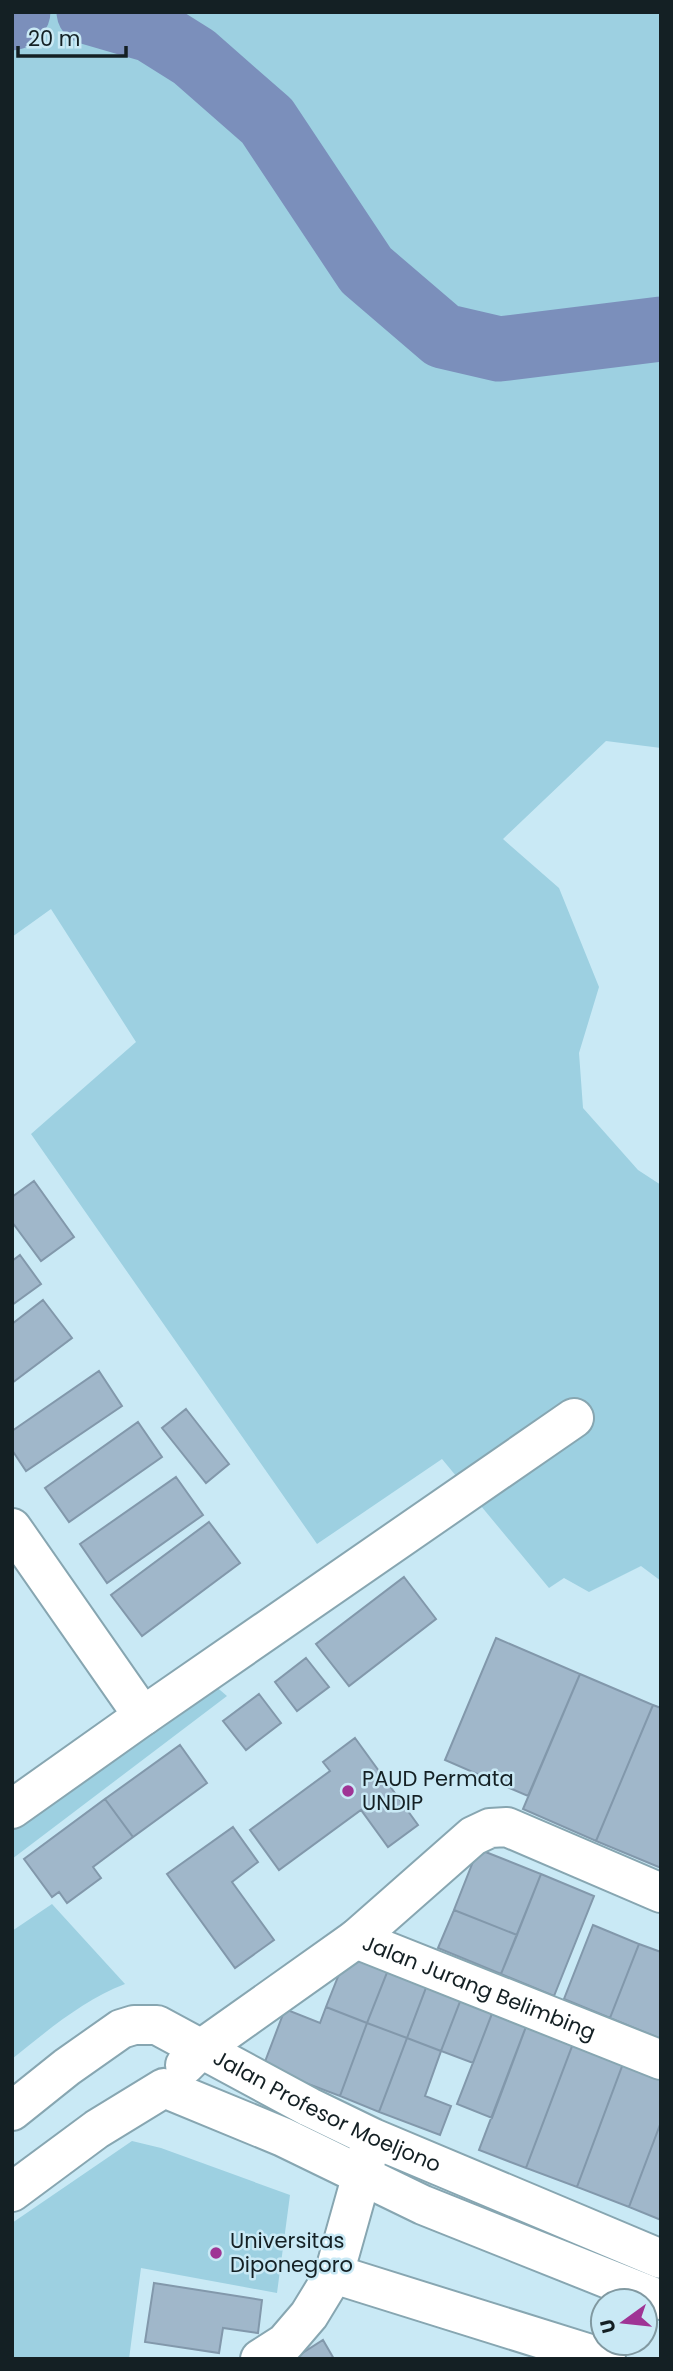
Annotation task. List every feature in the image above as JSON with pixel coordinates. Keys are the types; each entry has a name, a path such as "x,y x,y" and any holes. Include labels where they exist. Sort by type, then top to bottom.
{"street":[{"path":"12,1809 574,1418"},
{"path":"12,1528 143,1716"},
{"path":"356,1939 473,1836 490,1828 507,1827 661,1894"},
{"name":"Jalan Jurang Belimbing","path":"12,2192 97,2129 164,2088 201,2049 356,1939 661,2060"},
{"name":"Jalan Profesor Moeljono","path":"12,2111 66,2067 121,2029 134,2025 158,2025 309,2107 373,2138 661,2259"},
{"path":"164,2088 283,2137 423,2205 661,2301"},
{"path":"260,2359 285,2343 309,2315 334,2274 373,2138"},
{"path":"334,2274 606,2359"}],"shaded area":[{"path":"12,12 661,12 661,748 606,741 503,839 559,888 599,987 579,1053 583,1108 638,1170 661,1185 661,1581 641,1566 589,1592 564,1578 549,1588 442,1459 317,1544 31,1134 136,1042 51,909 12,937"},
{"path":"206,1678 227,1696 12,1859 12,1819"},
{"path":"52,1904 125,1984 80,2007 12,2059 12,1931"},
{"path":"132,2141 161,2148 290,2195 277,2293 141,2268 129,2359 12,2359 12,2223"}],"building":[{"path":"34,1181 74,1237 41,1261 12,1222 12,1197"},
{"path":"20,1255 41,1284 12,1305 12,1261"},
{"path":"43,1300 72,1338 12,1383 12,1324"},
{"path":"99,1371 122,1406 26,1471 12,1450 12,1431"},
{"path":"186,1409 229,1464 206,1483 162,1428"},
{"path":"138,1422 162,1457 69,1522 45,1488"},
{"path":"176,1477 203,1515 107,1583 80,1544"},
{"path":"209,1522 240,1563 142,1636 111,1595"},
{"path":"404,1577 436,1619 349,1686 316,1644"},
{"path":"496,1638 580,1674 528,1796 445,1760"},
{"path":"306,1658 329,1687 297,1711 275,1682"},
{"path":"580,1674 653,1705 596,1841 523,1809"},
{"path":"259,1694 281,1723 246,1750 223,1721"},
{"path":"653,1705 661,1708 661,1868 596,1841"},
{"name":"PAUD Permata UNDIP","path":"355,1738 418,1825 388,1847 361,1810 279,1870 250,1830 330,1771 323,1762"},
{"path":"180,1745 207,1783 133,1837 105,1799"},
{"path":"105,1799 133,1837 93,1867 101,1878 67,1903 59,1892 52,1897 24,1859"},
{"path":"233,1827 258,1862 232,1882 274,1940 235,1968 167,1874"},
{"path":"478,1849 541,1874 517,1935 454,1910"},
{"path":"541,1874 594,1896 554,1996 501,1974"},
{"path":"454,1910 517,1935 501,1974 438,1948"},
{"path":"593,1925 639,1944 610,2018 564,1999"},
{"path":"639,1944 661,1952 661,2039 610,2018"},
{"path":"347,1954 388,1970 367,2023 326,2007"},
{"path":"388,1970 427,1985 407,2038 367,2023"},
{"path":"427,1985 461,1999 441,2051 407,2038"},
{"path":"461,1999 493,2011 473,2063 441,2051"},
{"path":"326,2007 367,2023 340,2096 263,2067 285,2009 320,2023"},
{"path":"493,2011 527,2024 492,2118 457,2104"},
{"path":"367,2023 407,2038 379,2112 340,2096"},
{"path":"527,2024 574,2041 526,2168 479,2150"},
{"path":"407,2038 441,2051 425,2096 451,2106 440,2135 379,2112"},
{"path":"574,2041 624,2061 577,2187 526,2168"},
{"path":"624,2061 661,2075 661,2122 629,2207 577,2187"},
{"path":"661,2122 661,2220 629,2207"},
{"path":"154,2283 262,2300 258,2333 223,2328 219,2353 145,2342"},
{"path":"323,2340 334,2359 293,2359"}],"waterway":[{"path":"12,18 18,12"},
{"path":"89,12 151,30 194,57 267,121 366,270 443,336 499,349 661,329"}],"place":[{"name":"PAUD Permata UNDIP","path":"348,1791"},
{"name":"Universitas Diponegoro","path":"216,2253"}]}
